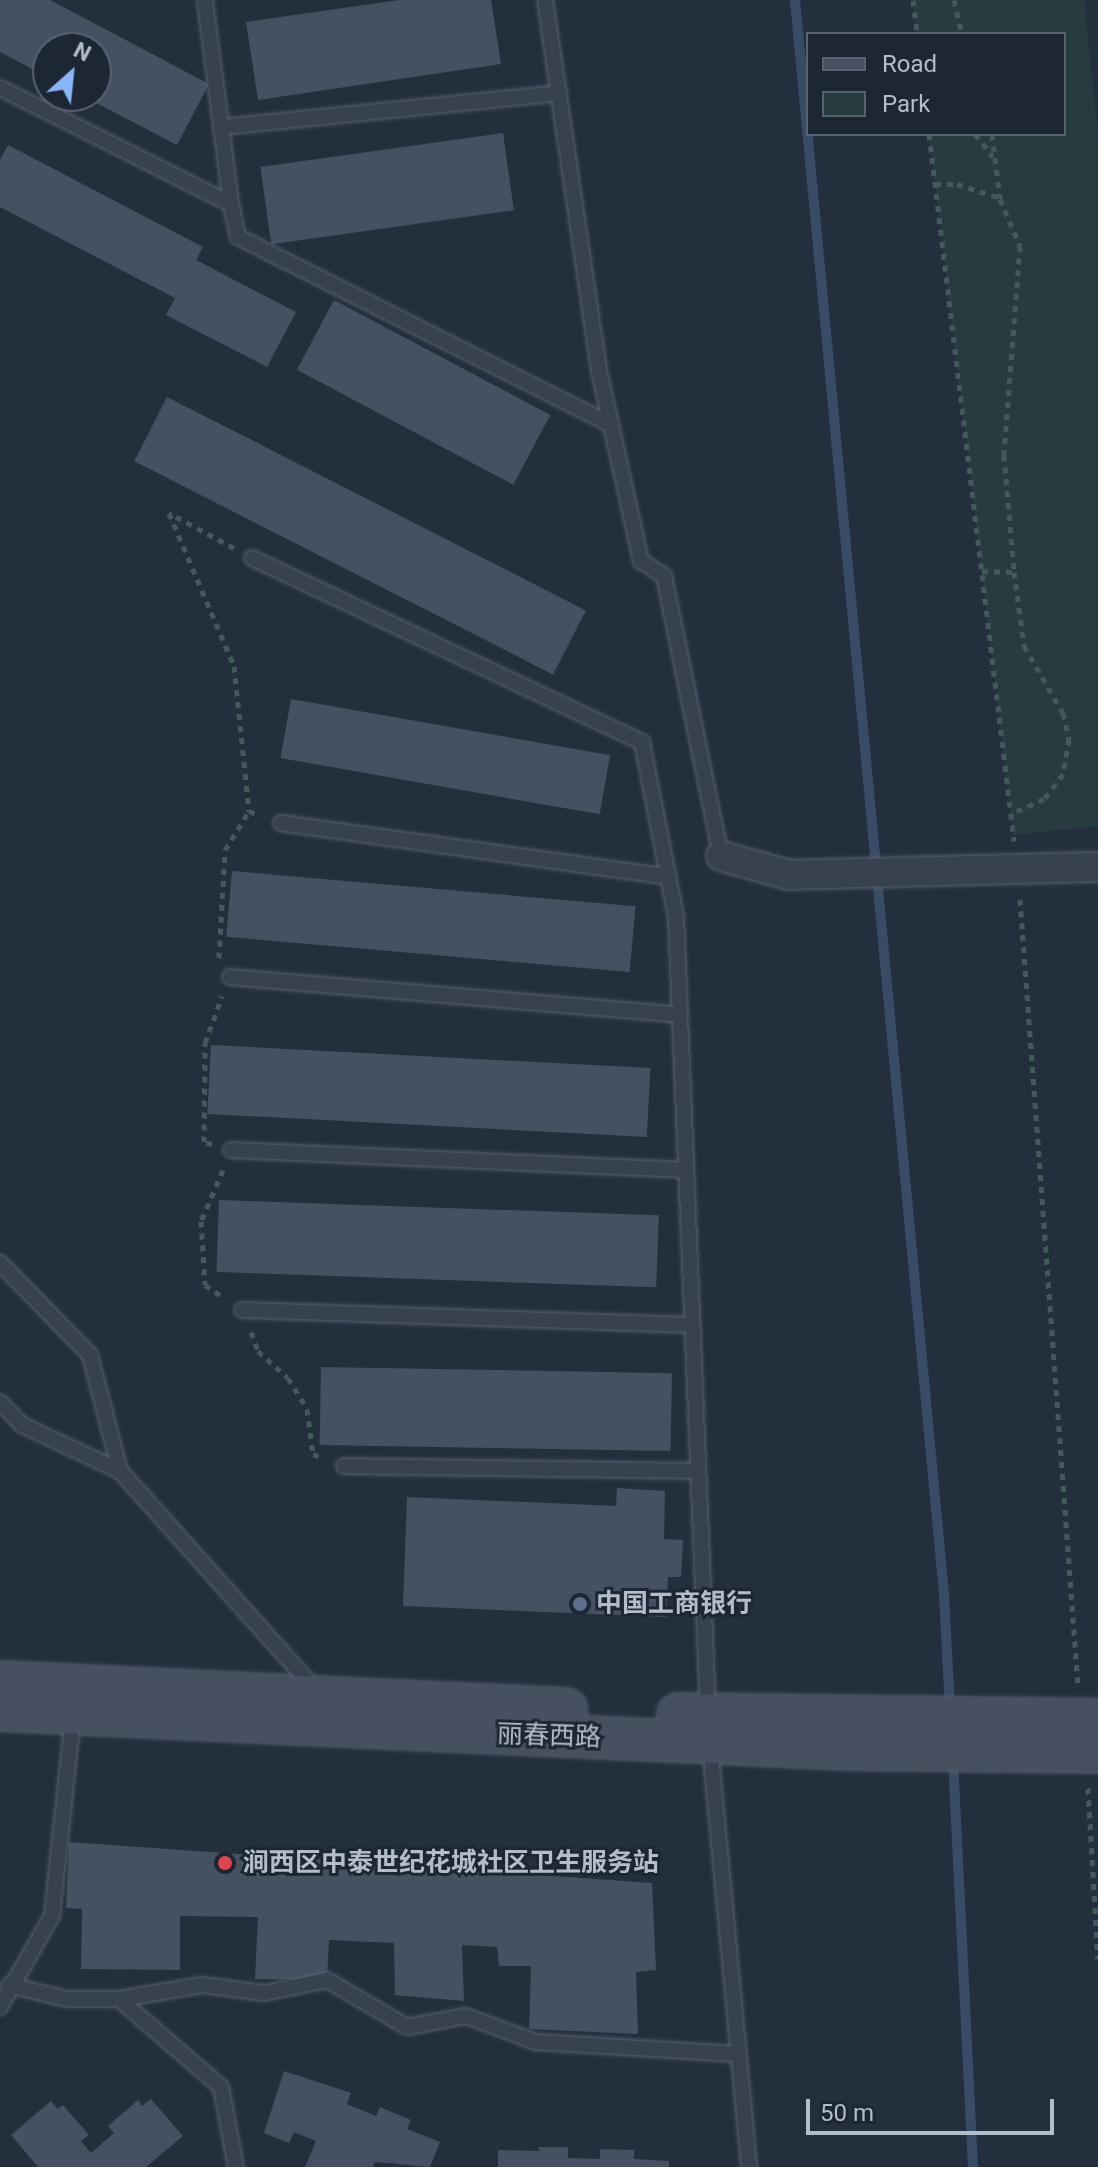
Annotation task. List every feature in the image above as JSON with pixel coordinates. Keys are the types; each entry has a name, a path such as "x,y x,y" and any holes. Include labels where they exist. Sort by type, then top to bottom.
{"main road":[{"name":"丽春西路","path":"0,1682 74,1700 709,1729 1083,1735"},
{"name":"丽春西路","path":"0,1710 74,1700 323,1697 709,1729"}],"street":[{"path":"721,856 789,875 1098,867"}],"lane":[{"path":"205,0 238,237 611,425"},
{"path":"545,0 611,425 641,561 664,576 721,856"},
{"path":"0,88 231,204"},
{"path":"221,127 559,93"},
{"path":"252,558 642,742 676,917 709,1729 749,2167"},
{"path":"281,823 668,877"},
{"path":"230,977 679,1015"},
{"path":"231,1150 686,1170"},
{"path":"0,1263 90,1355 120,1471"},
{"path":"242,1310 692,1325"},
{"path":"0,1402 22,1425 120,1471 323,1697"},
{"path":"344,1466 698,1471"},
{"path":"0,2007 9,1985 52,1916 74,1700"},
{"path":"9,1985 67,1999 119,1999 202,1985 264,1993 327,1980 407,2027 466,2016 536,2042 738,2054"},
{"path":"119,1999 221,2087 236,2167"}],"path":[{"path":"913,0 917,32"},
{"path":"954,0 960,32"},
{"path":"929,136 1011,814 1012,867 1097,1895 1098,1959"},
{"path":"977,136 993,157"},
{"path":"992,136 1000,199 1020,246 1004,455 1014,572 1024,646 1063,713 1069,739 1063,774 1044,799 1011,814"},
{"path":"935,184 957,184 1000,199"},
{"path":"252,558 169,513 234,666 249,811 281,823"},
{"path":"982,571 1014,572"}],"green space":[{"path":"913,0 1084,0 1098,133 1098,826 1013,835 929,136 1066,136 1066,32 917,32"}],"building":[{"path":"0,0 50,0 111,32 32,32 32,69 0,52"},
{"path":"399,0 491,0 501,64 258,100 246,22"},
{"path":"112,33 209,84 177,145 112,111"},
{"path":"503,133 514,210 271,244 260,167"},
{"path":"8,145 203,247 196,260 296,312 267,367 166,315 175,298 0,207 0,160"},
{"path":"334,300 550,415 513,485 297,370"},
{"path":"167,397 586,610 553,675 134,461"},
{"path":"291,699 610,755 600,814 281,758"},
{"path":"232,871 635,906 630,972 226,937"},
{"path":"211,1045 650,1068 647,1137 207,1114"},
{"path":"219,1200 659,1215 656,1287 216,1272"},
{"path":"321,1367 672,1373 671,1451 320,1445"},
{"path":"617,1488 665,1491 664,1539 683,1540 681,1577 668,1577 666,1617 403,1606 407,1497 616,1506"},
{"path":"69,1842 652,1883 656,1970 636,1972 638,2034 529,2029 531,1966 499,1966 497,1947 462,1945 464,2001 395,1995 394,1943 329,1940 327,1980 255,1979 258,1917 180,1916 180,1970 81,1969 82,1909 66,1908"},
{"path":"284,2071 351,2093 347,2104 376,2116 380,2107 411,2120 407,2129 440,2142 430,2167 375,2162 373,2167 305,2167 316,2141 294,2132 289,2143 264,2133"},
{"path":"151,2099 183,2136 146,2167 38,2167 11,2135 51,2101 58,2109 63,2105 89,2135 81,2141 91,2153 114,2133 108,2126 138,2100 142,2106"},
{"path":"539,2147 568,2147 568,2158 600,2159 600,2149 634,2150 634,2159 669,2161 669,2167 498,2167 498,2150 539,2151"}],"waterway":[{"path":"795,0 806,118"},
{"path":"808,136 944,1595 950,1711"},
{"path":"953,1759 973,2167"}],"place":[{"name":"中国工商银行","path":"580,1604"},
{"name":"涧西区中泰世纪花城社区卫生服务站","path":"225,1863"}]}
